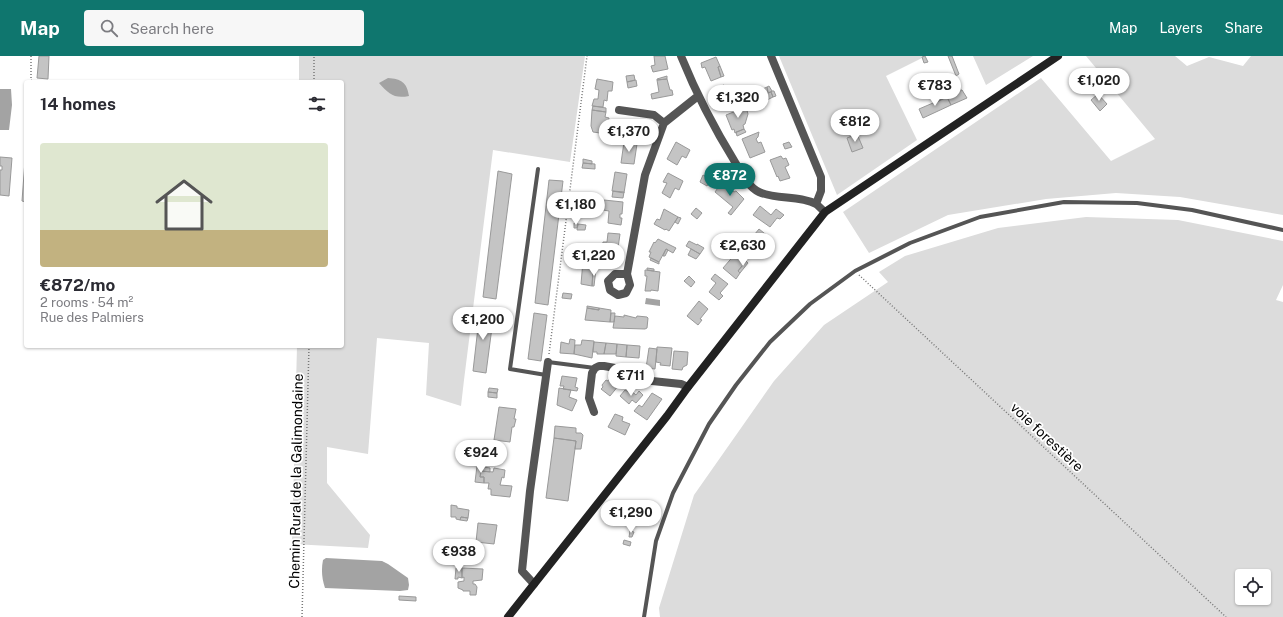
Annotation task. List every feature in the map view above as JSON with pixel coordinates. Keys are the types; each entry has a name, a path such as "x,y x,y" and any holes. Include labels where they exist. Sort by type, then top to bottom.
{"street":[{"path":"682,56 698,96 727,148 751,186 758,192 767,195 801,200 816,204 825,212"},
{"path":"771,56 821,177 821,190 816,204"},
{"path":"508,617 667,416 825,212 1058,56"},
{"path":"627,274 645,175 664,123 698,96"},
{"path":"619,110 654,115 664,123"},
{"path":"534,584 522,571 530,491 548,362"},
{"path":"594,412 590,398 592,373 595,368 604,366 615,368 633,379 681,384 688,387"}],"lane":[{"path":"538,169 510,369 546,375"},
{"path":"644,617 656,541 673,493 709,424 736,385 770,342 810,304 855,271 910,243 980,217 1064,202 1137,203 1192,210 1283,230"},
{"path":"548,362 595,368"}],"path":[{"path":"31,56 31,80"},
{"path":"314,56 314,80"},
{"path":"548,362 587,56"},
{"name":"voie forestière","path":"855,271 1226,617"},
{"name":"Chemin Rural de la Galimondaine","path":"302,617 309,348"}],"shaded area":[{"path":"299,56 585,56 570,162 493,150 461,406 426,395 429,343 377,338 368,454 327,447 327,483 370,535 368,548 292,544 297,348 344,348 344,80 299,80"},
{"path":"779,56 926,56 886,76 917,140 837,195"},
{"path":"973,56 1033,56 986,85"},
{"path":"1086,56 1175,56 1187,66 1209,57 1243,66 1251,56 1283,56 1283,215 1180,197 1116,193 1046,199 948,215 869,253 843,212 1041,78 1111,161 1155,139"},
{"path":"388,78 403,82 407,87 409,96 399,97 392,95 386,90 379,83"},
{"path":"0,89 11,89 12,105 9,130 0,130"},
{"path":"1086,217 1178,220 1283,241 1283,285 1276,300 1283,302 1283,617 660,617 659,608 694,495 774,381 824,325 888,282 879,272 905,256 998,228"},
{"path":"646,298 660,300 660,306 645,304"},
{"path":"326,558 382,561 408,578 408,590 325,588 322,567 323,560"}],"building":[{"path":"39,56 49,56 48,79 37,78"},
{"path":"654,56 665,56 668,69 653,72 651,66 655,65"},
{"path":"925,56 928,62 924,63 922,57"},
{"path":"948,56 952,56 959,74 956,76"},
{"path":"716,57 720,66 718,67 721,77 711,81 705,67 702,68 701,63"},
{"path":"720,66 724,76 721,77 718,67"},
{"path":"634,75 635,80 627,82 626,76"},
{"path":"667,76 667,79 657,80 657,79"},
{"path":"934,77 939,90 935,92 931,79"},
{"path":"597,79 613,82 612,91 608,91 607,101 604,100 603,107 592,106 594,99 598,99 599,90 595,89"},
{"path":"667,79 673,95 652,99 651,94 659,92 657,80"},
{"path":"636,80 637,86 628,88 627,82"},
{"path":"724,85 731,103 719,108 713,89"},
{"path":"769,86 772,91 768,93 767,87"},
{"path":"767,87 768,93 760,96 758,91"},
{"path":"960,87 961,90 954,94 952,90"},
{"path":"962,90 967,98 951,105 947,97"},
{"path":"772,91 774,91 776,96 773,97"},
{"path":"771,92 773,97 765,101 762,95"},
{"path":"945,93 947,97 937,102 936,97"},
{"path":"1098,94 1107,104 1100,111 1091,100"},
{"path":"947,97 951,105 923,118 919,109"},
{"path":"593,106 606,108 606,112 592,110"},
{"path":"746,107 748,114 745,124 743,125 744,129 735,133 734,129 732,130 726,115"},
{"path":"592,110 606,112 605,117 609,118 607,134 593,132 591,126"},
{"path":"744,129 746,132 737,136 736,132"},
{"path":"759,132 756,139 758,143 761,142 765,152 750,158 742,139"},
{"path":"857,134 863,148 852,152 847,138"},
{"path":"624,142 637,144 634,164 621,163"},
{"path":"676,142 690,150 686,158 682,156 677,165 667,159"},
{"path":"789,142 792,147 785,149 783,144"},
{"path":"781,156 783,159 786,158 789,165 785,167 790,178 780,181 770,160"},
{"path":"0,157 12,158 9,196 0,195 0,170 2,170 2,166 0,166"},
{"path":"583,159 592,161 592,164 583,163"},
{"path":"583,163 595,164 595,169 582,168"},
{"path":"498,171 512,174 496,299 483,297"},
{"path":"615,172 627,174 624,193 612,191"},
{"path":"668,173 683,181 679,190 675,188 670,198 662,193 667,183 663,182"},
{"path":"24,174 24,202 22,201"},
{"path":"703,175 711,179 707,186 700,182"},
{"path":"549,180 563,181 548,305 535,303"},
{"path":"722,182 734,192 736,191 744,199 731,215 728,213 733,207 715,192"},
{"path":"613,191 624,192 623,198 612,197"},
{"path":"579,194 584,195 583,201 578,200"},
{"path":"604,200 623,202 622,214 620,214 620,218 622,218 621,225 608,223 609,211 601,208 601,204 604,205"},
{"path":"760,206 771,215 776,209 784,215 780,219 777,218 770,227 753,215"},
{"path":"696,208 702,213 697,219 691,214"},
{"path":"664,209 678,217 669,231 654,224 657,219 660,220"},
{"path":"678,217 681,218 678,224 675,222"},
{"path":"574,223 578,224 577,228 574,228"},
{"path":"578,224 586,225 585,230 577,230"},
{"path":"759,229 769,237 755,254 745,246"},
{"path":"608,233 620,234 617,255 601,253 603,242 607,242"},
{"path":"658,239 676,248 673,253 666,249 659,262 649,257 651,252 649,252 654,242 655,243"},
{"path":"689,241 704,248 700,254 686,246"},
{"path":"666,249 668,250 665,256 663,256"},
{"path":"691,249 700,254 696,259 688,255"},
{"path":"736,253 746,261 738,271 740,273 736,279 723,268"},
{"path":"651,258 659,262 659,264 650,260"},
{"path":"583,261 596,262 596,269 593,270 592,286 581,284"},
{"path":"746,261 748,263 740,273 738,271"},
{"path":"647,268 654,269 654,271 647,270"},
{"path":"596,269 594,286 592,286 593,270"},
{"path":"645,270 660,272 658,291 645,291 647,276 645,276"},
{"path":"715,274 728,284 720,293 723,296 719,300 709,292 716,283 711,279"},
{"path":"689,276 695,282 691,287 684,281"},
{"path":"563,293 572,294 571,299 562,298"},
{"path":"699,301 708,309 700,319 702,320 698,325 687,316"},
{"path":"587,306 599,308 599,310 587,308"},
{"path":"587,308 611,310 610,322 585,320"},
{"path":"480,310 494,312 486,373 473,371"},
{"path":"534,313 547,315 541,361 528,359"},
{"path":"611,313 615,313 614,322 610,322"},
{"path":"624,315 636,318 637,316 647,317 647,328 613,328 615,316 624,317"},
{"path":"570,339 575,340 574,354 560,353 561,342 569,344"},
{"path":"582,340 594,341 592,358 574,354 575,345 581,345"},
{"path":"594,342 606,343 604,354 597,354 597,352 593,352"},
{"path":"606,343 617,344 616,354 604,354"},
{"path":"617,344 627,345 626,357 616,356"},
{"path":"627,345 640,346 639,358 626,357"},
{"path":"657,347 672,348 670,366 660,365 661,363 656,362"},
{"path":"649,348 657,349 655,369 646,368"},
{"path":"674,351 688,352 687,365 683,367 682,370 672,369"},
{"path":"614,373 623,380 610,396 601,389 606,380 608,381"},
{"path":"562,376 577,378 575,387 578,388 577,391 563,389 564,386 560,386"},
{"path":"489,388 498,389 497,393 488,392"},
{"path":"559,388 571,390 569,397 577,400 572,411 557,405"},
{"path":"625,390 629,392 630,390 636,395 639,391 643,395 636,403 632,400 629,404 620,396"},
{"path":"488,392 497,393 497,398 488,397"},
{"path":"652,393 662,399 647,420 634,411 639,405 642,407"},
{"path":"499,407 516,409 514,419 516,419 514,427 512,427 510,442 494,440"},
{"path":"615,414 623,417 622,421 630,424 625,435 608,427"},
{"path":"555,426 576,428 576,433 581,433 583,435 581,449 575,449 576,441 554,438"},
{"path":"554,438 576,441 568,501 546,498"},
{"path":"477,466 490,468 490,472 481,471 480,477 484,477 484,483 475,482"},
{"path":"494,468 505,470 504,478 502,477 500,485 512,486 510,497 491,495 491,489 488,489 489,483 484,483 484,477 480,477 481,471 493,472"},
{"path":"451,505 457,506 457,508 469,510 468,518 461,517 460,520 456,519 456,517 451,517"},
{"path":"461,517 468,518 467,521 460,520"},
{"path":"478,523 497,525 494,544 476,542"},
{"path":"630,531 634,532 632,537 629,537"},
{"path":"624,540 631,542 630,546 623,544"},
{"path":"456,568 462,568 462,578 458,577 458,579 455,579"},
{"path":"462,568 483,569 482,580 473,581 473,584 477,587 476,595 470,595 470,591 463,591 458,588 458,582 464,581 464,577 462,578"},
{"path":"399,596 416,597 416,601 399,600"}]}
